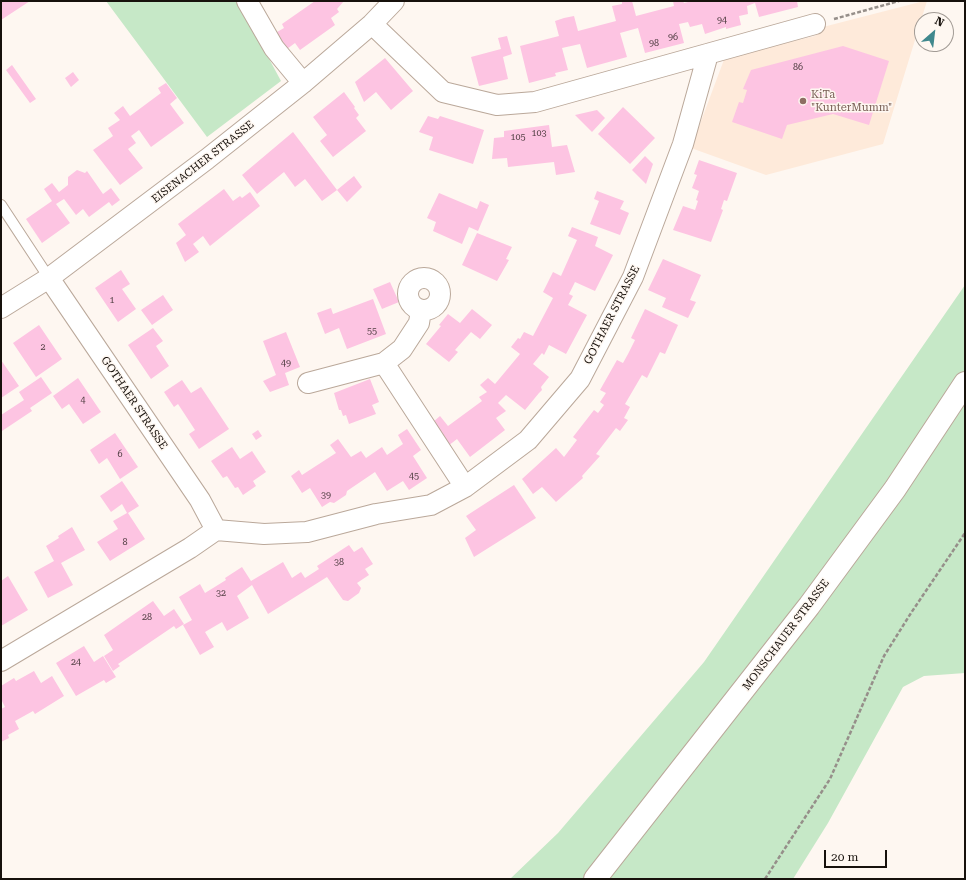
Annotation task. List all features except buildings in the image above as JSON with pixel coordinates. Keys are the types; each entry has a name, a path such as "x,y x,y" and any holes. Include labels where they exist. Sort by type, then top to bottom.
{"main road":[{"name":"MONSCHAUER STRASSE","path":"595,879 809,606 895,489 965,383"}],"street":[{"path":"247,1 274,48 303,83"},
{"name":"EISENACHER STRASSE","path":"1,308 49,278 207,159 303,83 372,24 394,1"},
{"path":"372,24 443,92 498,105 535,102 815,24"},
{"name":"GOTHAER STRASSE","path":"49,278 200,500 216,530 264,534 307,532 376,514 431,505 465,488 528,440 580,379 634,277 683,144 708,54"},
{"path":"308,383 384,362 402,349 419,323 421,310"},
{"path":"384,362 465,488"},
{"path":"1,661 216,530"}],"lane":[{"path":"1,205 49,278"}],"path":[{"path":"815,24 900,1"},
{"path":"765,879 830,779 884,656 965,533"}],"shaded area":[{"name":"KiTa \"KunterMumm\"","path":"927,1 924,12 914,12 914,43 883,144 766,175 691,148 725,57 815,36 823,27"}],"green space":[{"path":"106,1 238,1 281,81 207,137"},
{"path":"965,285 965,673 924,676 903,687 828,823 793,879 510,879 558,833 704,662"}],"place":[{"name":"KiTa \"KunterMumm\"","path":"803,101"}]}
